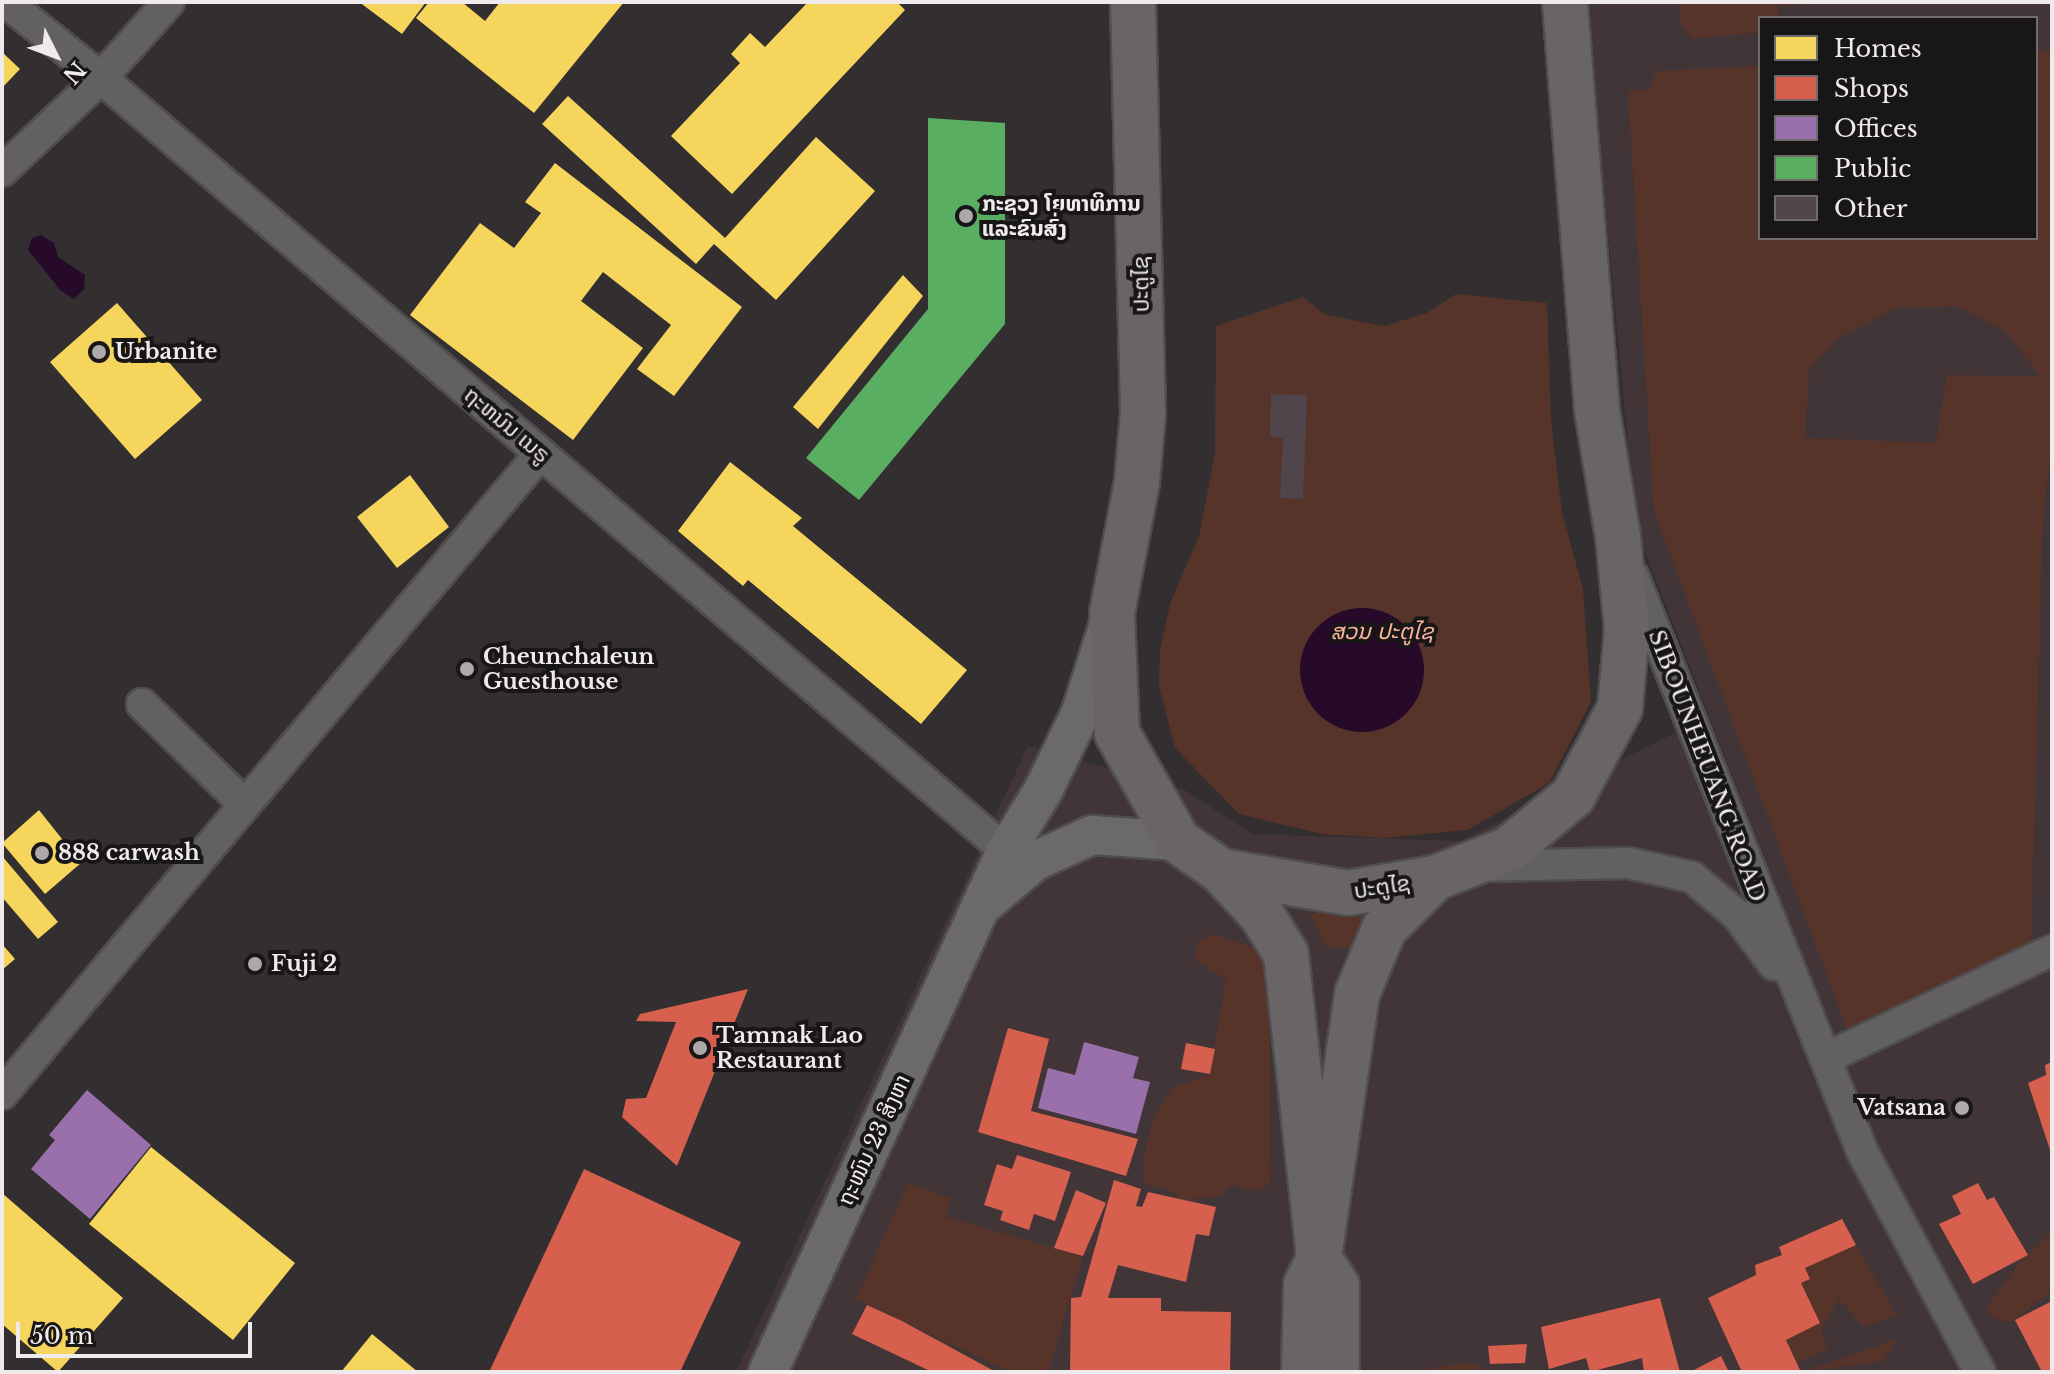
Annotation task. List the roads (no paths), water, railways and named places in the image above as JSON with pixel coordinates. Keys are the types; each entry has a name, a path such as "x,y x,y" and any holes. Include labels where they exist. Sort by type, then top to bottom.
{"highway":[{"name":"ປະຕູໄຊ","path":"1133,2 1143,413 1137,482 1112,613 1117,733 1178,841 1221,871 1348,893 1453,872 1509,849 1573,796 1620,708 1627,630 1618,537 1597,410 1565,2"},
{"path":"1221,871 1262,915 1286,954 1319,1258 1337,1286 1337,1372"},
{"path":"1304,1372 1306,1285 1319,1258 1357,994 1384,929 1453,872"}],"main road":[{"name":"ຖະໜົນ 23 ສິງຫາ","path":"768,1372 1006,851 1044,789 1081,712 1112,613"},
{"name":"ຖະໜົນ 23 ສິງຫາ","path":"980,908 1035,861 1092,835 1178,841"}],"street":[{"name":"ຖະຫນົນ ເນຣູ","path":"6,2 101,78 1006,851"},
{"path":"2,171 101,78 169,2"},
{"path":"2,1094 540,454"},
{"name":"SIBOUNHEUANG ROAD","path":"1618,537 1796,996 1826,1058 1863,1153 1980,1372"},
{"path":"142,704 244,804"},
{"name":"SIBOUNHEUANG ROAD","path":"1453,872 1628,863 1692,877 1737,915 1796,996"},
{"path":"1826,1058 2052,950"}],"place":[{"name":"ກະຊວງ ໂຍທາທິການ ແລະຂົນສົ່ງ","path":"966,216"},
{"name":"Urbanite","path":"99,352"},
{"name":"Cheunchaleun Guesthouse","path":"467,669"},
{"name":"888 carwash","path":"42,853"},
{"name":"Fuji 2","path":"255,964"},
{"name":"Tamnak Lao Restaurant","path":"700,1048"},
{"name":"Vatsana","path":"1962,1108"}],"park label":[{"name":"ສວນ ປະຕູໄຊ","path":"1382,632"}]}
